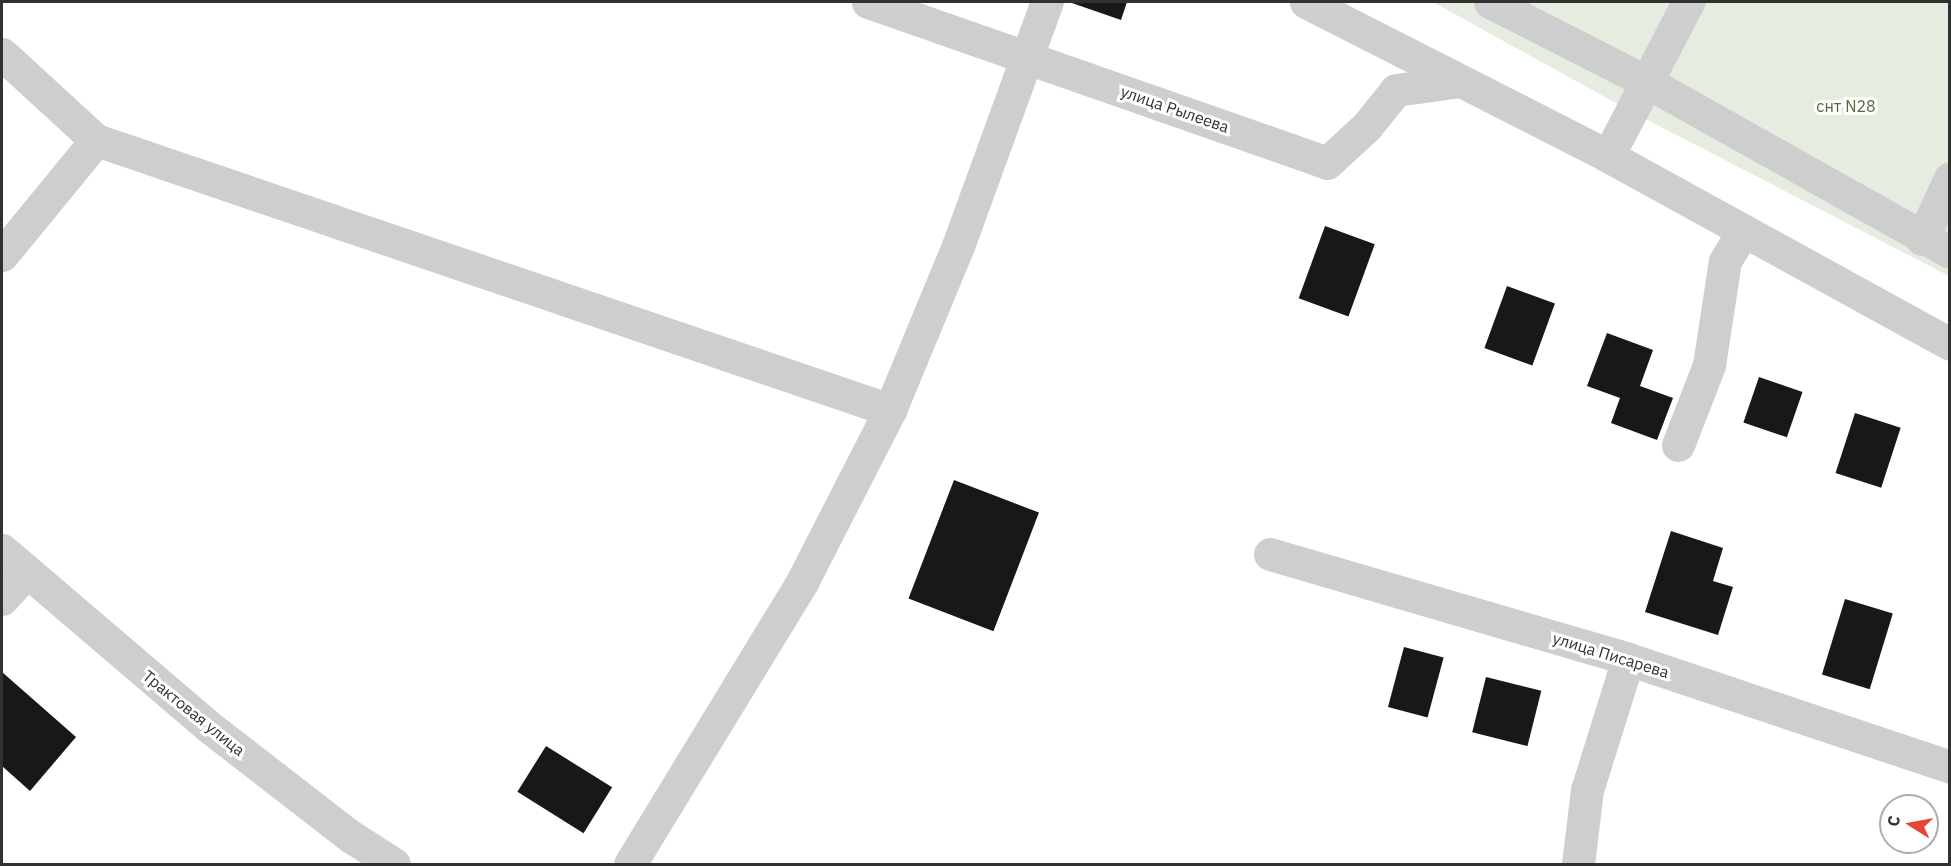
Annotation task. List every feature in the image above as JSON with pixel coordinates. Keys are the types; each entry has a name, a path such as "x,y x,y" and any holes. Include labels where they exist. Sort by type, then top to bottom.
{"street":[{"name":"улица Рылеева","path":"868,2 1327,163 1367,126 1396,90 1460,81"},
{"path":"630,864 802,582 890,410 958,246 1047,2"},
{"path":"1306,2 1608,156 1742,233 1950,344"},
{"path":"1490,2 1647,82 1936,246 1950,178"},
{"path":"1608,156 1688,2"},
{"path":"2,54 96,140 890,410"},
{"path":"2,255 96,140"},
{"path":"1678,446 1709,365 1725,261 1742,233"},
{"name":"Трактовая улица","path":"2,550 208,726 350,836 394,864"},
{"name":"улица Писарева","path":"1270,554 1628,659 1950,767"},
{"path":"2,599 26,572"},
{"path":"1578,864 1587,790 1628,659"}],"green space":[{"name":"снт N28","path":"1433,2 1949,2 1949,276 1632,112"}],"building":[{"path":"1069,2 1127,2 1121,20"},
{"path":"1325,226 1375,244 1348,316 1299,298"},
{"path":"1507,286 1555,303 1532,365 1484,348"},
{"path":"1607,333 1653,350 1640,386 1673,398 1657,440 1611,423 1620,398 1587,386"},
{"path":"1759,377 1802,392 1787,437 1743,422"},
{"path":"1855,413 1901,428 1881,488 1836,473"},
{"path":"954,480 1039,513 993,631 908,599"},
{"path":"1671,531 1723,548 1713,581 1733,587 1718,635 1645,612"},
{"path":"1845,599 1893,614 1870,689 1822,675"},
{"path":"1404,647 1444,658 1428,717 1388,707"},
{"path":"2,672 76,737 30,791 2,766"},
{"path":"1486,677 1541,691 1528,746 1472,732"},
{"path":"546,746 612,787 584,833 517,792"}]}
